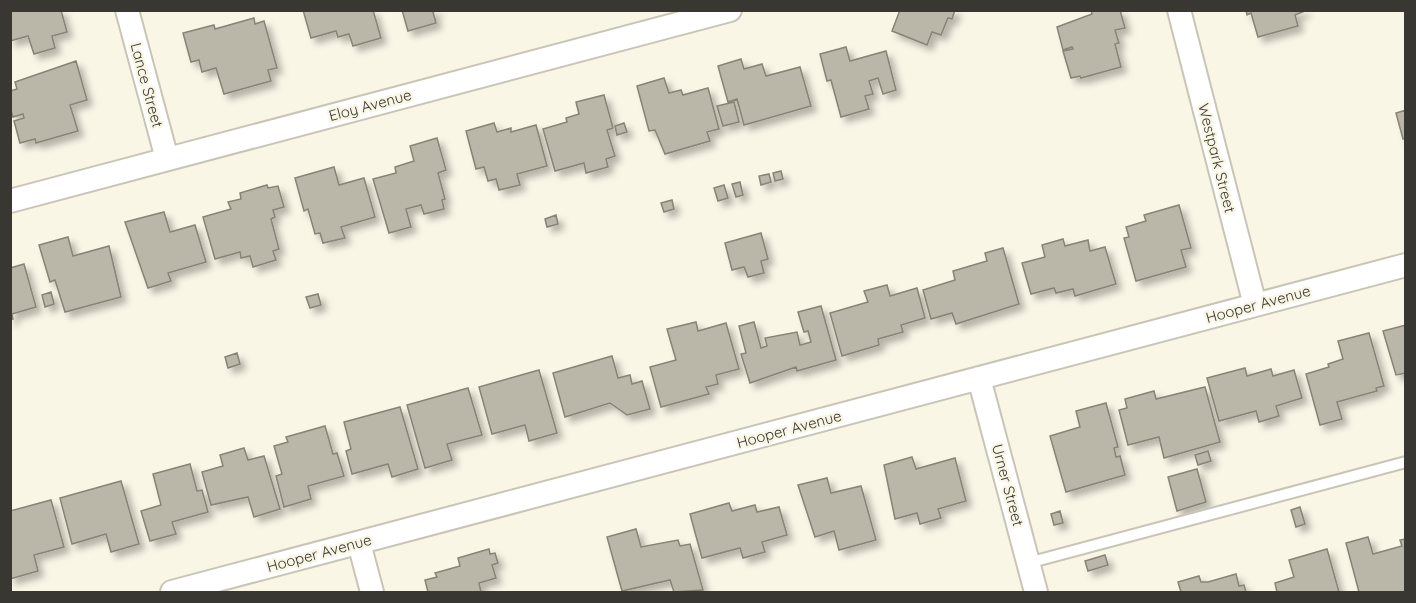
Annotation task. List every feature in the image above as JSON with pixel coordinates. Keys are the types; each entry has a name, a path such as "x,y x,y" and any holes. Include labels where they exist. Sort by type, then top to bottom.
{"street":[{"name":"Lance Street","path":"127,10 167,159"},
{"name":"Eloy Avenue","path":"10,201 730,10"},
{"name":"Westpark Street","path":"1179,10 1255,305"},
{"name":"Hooper Avenue","path":"172,592 1406,265"},
{"name":"Urner Street","path":"979,378 1036,592"},
{"path":"359,543 372,592"}],"lane":[{"path":"1028,563 1406,462"}],"building":[{"path":"10,10 61,10 67,32 52,36 55,48 34,54 28,36 10,41"},
{"path":"303,10 373,10 381,38 353,46 349,34 338,37 336,31 311,38"},
{"path":"402,10 438,10 433,12 436,23 408,31"},
{"path":"900,10 955,10 952,19 948,18 941,35 932,32 927,45 892,31"},
{"path":"1091,10 1120,10 1125,28 1115,30 1119,43 1115,44 1121,67 1081,78 1080,76 1071,78 1063,51 1073,49 1072,47 1063,50 1057,27 1092,14"},
{"path":"1246,10 1305,11 1295,15 1298,26 1258,37 1251,13 1247,15"},
{"path":"254,18 255,24 264,21 277,68 268,70 271,81 224,94 216,68 202,72 199,60 191,62 183,33 214,25 215,29"},
{"path":"846,47 850,61 886,51 896,90 883,94 878,78 869,81 873,94 865,96 869,109 841,117 831,80 827,81 820,54"},
{"path":"741,59 744,69 762,64 766,76 800,67 811,106 744,125 737,99 728,102 718,66"},
{"path":"76,61 87,100 70,105 78,131 36,143 35,139 20,143 14,121 24,118 23,114 13,117 10,108 10,91 17,89 15,82"},
{"path":"664,78 669,93 681,90 683,95 708,88 719,129 707,132 710,141 665,154 655,130 649,131 637,86"},
{"path":"604,95 613,128 607,130 615,156 606,159 608,167 586,173 584,163 555,171 543,129 567,122 566,118 579,114 576,102"},
{"path":"734,102 739,122 723,126 717,106"},
{"path":"1406,110 1406,138 1403,139 1396,113"},
{"path":"494,123 497,132 511,128 511,132 536,125 547,166 517,174 520,185 499,190 496,179 488,181 484,167 476,169 466,131"},
{"path":"624,123 627,132 617,135 615,126"},
{"path":"437,138 446,170 438,173 445,199 442,200 444,209 424,214 421,205 406,209 411,227 389,233 373,179 396,173 395,167 414,161 410,146"},
{"path":"334,167 339,185 364,178 375,217 341,227 345,238 323,243 320,233 315,234 308,209 304,211 295,178"},
{"path":"781,171 783,179 775,181 773,173"},
{"path":"769,174 771,182 761,185 759,176"},
{"path":"740,182 743,195 736,197 732,184"},
{"path":"267,185 268,188 278,186 284,207 273,210 275,217 271,219 279,249 273,251 276,260 253,267 250,256 241,258 240,252 215,259 203,217 231,209 228,202 241,199 240,193"},
{"path":"724,185 728,198 718,201 714,188"},
{"path":"672,200 674,209 664,212 661,203"},
{"path":"1179,205 1191,248 1181,250 1186,267 1136,281 1124,238 1129,237 1126,227 1146,221 1144,215"},
{"path":"164,212 170,232 195,225 206,262 168,273 171,281 148,288 125,222"},
{"path":"556,215 558,224 547,227 545,219"},
{"path":"761,233 768,259 761,261 764,273 748,277 744,267 732,270 725,243"},
{"path":"68,237 73,256 109,246 121,297 65,312 55,280 50,282 39,245"},
{"path":"1063,239 1065,246 1088,240 1090,251 1105,247 1116,284 1075,296 1073,289 1056,293 1054,288 1031,294 1022,263 1045,257 1042,245"},
{"path":"1003,248 1019,304 956,324 952,313 931,319 923,290 955,280 953,271 987,261 985,253"},
{"path":"24,264 36,307 12,314 13,319 10,320 10,268"},
{"path":"887,285 890,296 917,288 925,318 901,325 903,332 878,339 879,345 842,356 830,313 868,302 864,291"},
{"path":"51,292 54,304 45,307 42,295"},
{"path":"318,294 321,305 310,308 306,297"},
{"path":"821,306 836,360 797,371 796,367 750,383 741,354 746,353 739,326 754,322 761,348 767,346 765,338 797,332 800,345 811,342 808,331 804,332 798,312"},
{"path":"696,322 698,331 726,323 739,369 716,375 718,384 706,387 709,394 661,407 650,367 676,360 667,329"},
{"path":"1406,325 1406,373 1396,375 1383,331"},
{"path":"1369,333 1384,386 1376,388 1377,391 1337,402 1342,419 1320,425 1306,374 1329,367 1328,364 1343,359 1338,341"},
{"path":"237,353 240,364 228,368 225,357"},
{"path":"612,356 618,378 630,375 632,384 642,381 650,409 627,415 610,403 565,417 553,373"},
{"path":"1245,368 1247,376 1271,369 1273,376 1294,370 1302,398 1276,406 1279,416 1259,422 1256,411 1219,421 1207,378"},
{"path":"539,370 557,433 529,441 525,425 492,434 479,387"},
{"path":"1205,387 1220,442 1164,458 1159,437 1128,445 1119,410 1127,408 1125,399 1154,391 1156,399"},
{"path":"468,388 482,435 447,444 452,460 425,468 407,405"},
{"path":"1106,403 1118,447 1114,448 1116,457 1120,456 1125,475 1066,492 1050,436 1080,427 1076,411"},
{"path":"400,407 418,469 392,477 388,464 352,474 346,451 351,449 344,422"},
{"path":"325,426 333,454 337,453 344,476 308,486 311,499 284,507 276,476 282,474 274,446 288,442 286,437"},
{"path":"244,448 248,460 264,456 280,509 254,517 248,497 211,505 202,472 223,466 220,455"},
{"path":"1208,451 1211,461 1198,465 1195,455"},
{"path":"912,457 916,469 955,458 966,501 938,509 941,518 920,524 917,513 895,519 884,465"},
{"path":"190,464 197,491 202,490 208,512 172,522 176,534 150,541 141,511 161,505 153,474"},
{"path":"1197,469 1206,502 1177,511 1168,477"},
{"path":"827,478 831,493 861,486 876,540 839,550 834,531 815,537 798,485"},
{"path":"121,481 139,544 111,552 106,534 72,544 60,498"},
{"path":"51,500 64,547 34,555 38,571 10,579 10,511"},
{"path":"729,503 732,511 755,505 757,512 779,507 787,535 762,542 765,552 743,558 740,548 702,558 690,514"},
{"path":"1300,507 1305,524 1296,527 1291,510"},
{"path":"1060,511 1063,523 1054,525 1051,514"},
{"path":"636,529 641,547 678,540 680,546 690,544 703,590 674,592 670,580 622,591 607,537"},
{"path":"1368,537 1373,554 1402,546 1400,540 1406,539 1406,592 1359,592 1346,543"},
{"path":"489,549 490,554 495,553 498,563 492,565 496,578 479,583 481,592 428,592 425,580 437,577 435,573 460,566 458,558"},
{"path":"1327,549 1339,592 1277,592 1275,583 1294,577 1289,560"},
{"path":"1105,555 1108,565 1088,571 1085,561"},
{"path":"1236,574 1239,586 1244,585 1246,592 1181,592 1178,582 1199,576 1201,582 1208,582"}]}
